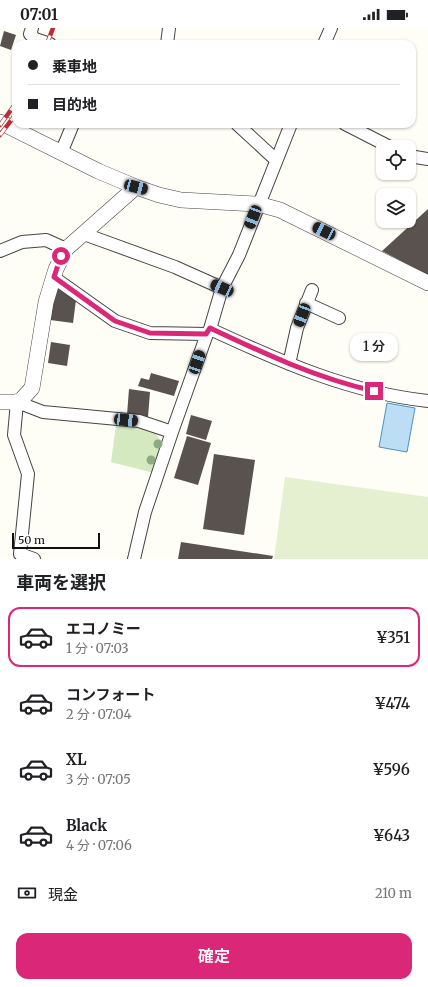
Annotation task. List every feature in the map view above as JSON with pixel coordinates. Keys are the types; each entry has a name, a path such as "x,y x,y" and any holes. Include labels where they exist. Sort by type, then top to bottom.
{"street":[{"path":"32,28 30,34 38,40"},
{"path":"168,40 169,28"},
{"path":"326,40 331,28"},
{"path":"0,122 12,127"},
{"path":"14,128 61,153 136,187 181,200 258,204 280,210 428,283"},
{"path":"61,153 71,128"},
{"path":"241,128 276,160"},
{"path":"134,559 145,512 222,288 239,255 289,128"},
{"path":"353,128 376,140"},
{"path":"416,157 428,158"},
{"path":"17,402 22,399 32,388 46,302 58,262 66,249 136,187"},
{"path":"84,234 175,267 222,288"},
{"path":"0,251 22,242 46,240 66,249"},
{"path":"54,277 115,321 150,333 208,331 289,364 347,385 428,401"},
{"path":"289,364 297,328 312,290"},
{"path":"306,303 340,318"},
{"path":"0,402 17,402 43,412 140,421 172,432"},
{"path":"17,402 14,436 28,474 20,554 34,559"}],"green space":[{"path":"116,425 152,429 164,445 154,473 111,462"},
{"path":"285,477 428,497 428,559 274,559"}],"water":[{"path":"387,403 415,408 407,452 379,447"}],"building":[{"path":"4,31 16,35 14,40 12,40 11,50 0,46"},
{"path":"428,209 428,275 382,251 407,228 416,228 416,220"},
{"path":"56,286 76,300 73,323 50,320"},
{"path":"51,342 70,345 67,366 48,363"},
{"path":"151,373 179,381 174,396 138,386 141,378 149,380"},
{"path":"129,389 150,392 148,417 127,415"},
{"path":"191,415 212,421 206,440 186,434"},
{"path":"187,436 211,443 198,485 174,478"},
{"path":"214,454 255,460 244,535 203,529"},
{"path":"181,542 273,556 272,559 178,559"}],"railway":[{"path":"48,40 53,28"},
{"path":"0,125 12,108"},
{"path":"0,135 12,119"}],"route":[{"path":"61,256 54,277 115,321 150,333 206,334 210,328 275,359 347,385 374,391"}]}
